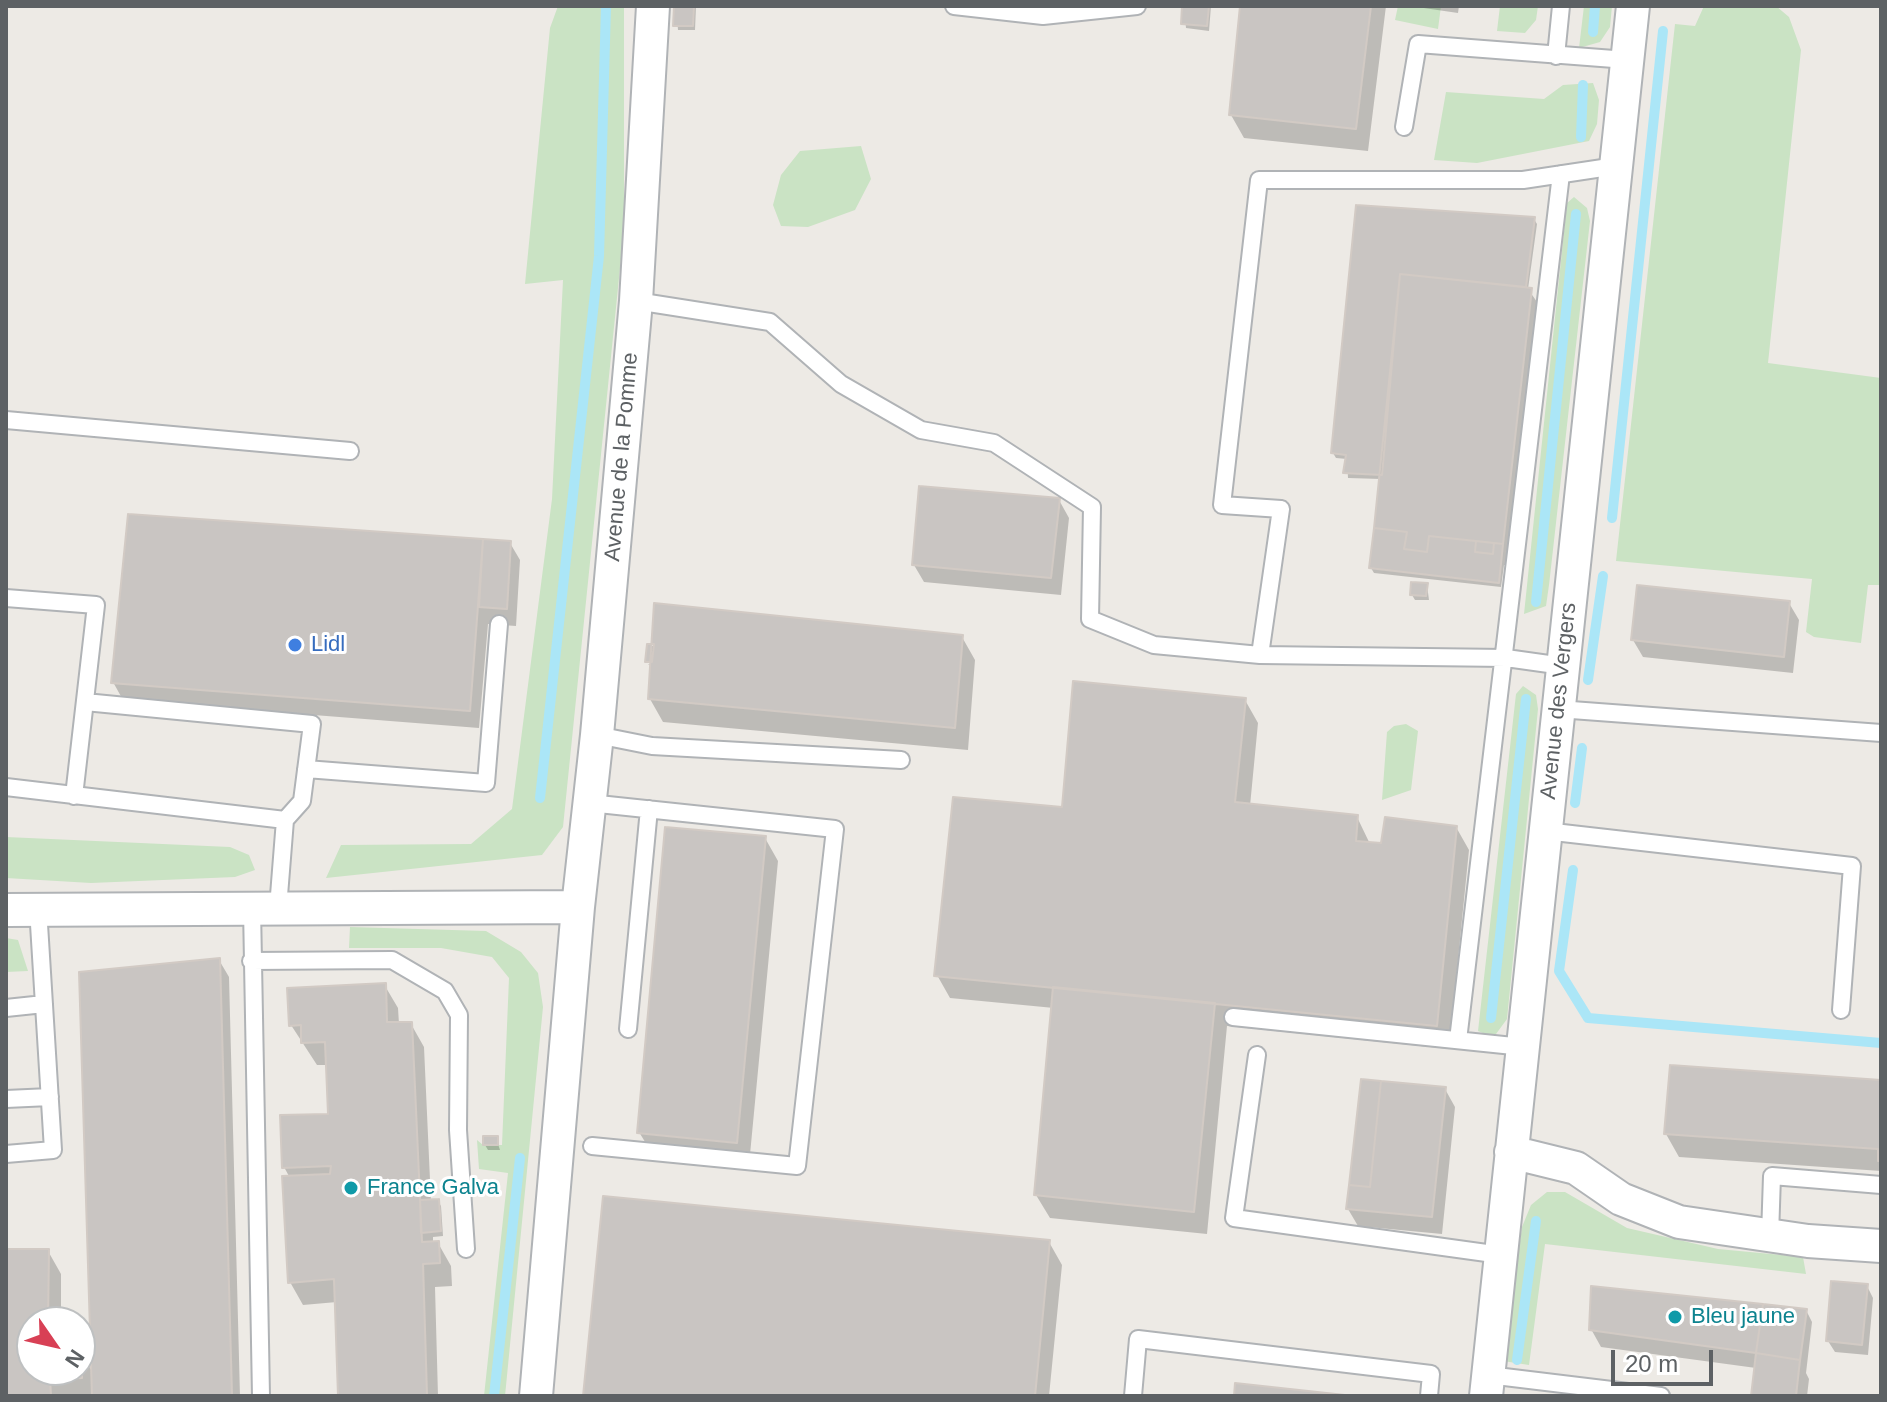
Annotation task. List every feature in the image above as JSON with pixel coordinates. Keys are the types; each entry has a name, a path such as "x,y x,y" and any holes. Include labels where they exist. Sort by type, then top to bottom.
{"street":[{"name":"Avenue de la Pomme","path":"536,1396 578,907 597,735 636,301 653,6"},
{"name":"Avenue des Vergers","path":"1487,1386 1633,6"},
{"path":"16,908 578,907"},
{"path":"1511,1152 1576,1168 1621,1199 1679,1222 1770,1236 1881,1246"}],"lane":[{"path":"954,6 1043,16 1137,6"},
{"path":"1556,56 1561,6"},
{"path":"1404,127 1418,44 1627,60"},
{"path":"1260,655 1281,509 1222,505 1259,180 1523,180 1616,166"},
{"path":"1458,1040 1506,658 1561,174"},
{"path":"636,301 770,322 841,384 921,430 994,443 1092,507 1090,619 1154,645 1260,655 1506,658 1563,666"},
{"path":"6,420 350,451"},
{"path":"6,598 96,605 74,796"},
{"path":"306,769 486,783 499,624"},
{"path":"85,702 312,724 302,801 285,820 251,961 261,1396"},
{"path":"1558,709 1881,733"},
{"path":"597,735 652,746 901,760"},
{"path":"6,787 285,820"},
{"path":"589,803 835,829 797,1166 592,1146"},
{"path":"628,1029 649,809"},
{"path":"1545,831 1852,866 1841,1010"},
{"path":"6,1154 53,1150 44,1004 16,908"},
{"path":"251,961 392,960 445,991 459,1015 458,1130 466,1249"},
{"path":"6,1008 44,1004"},
{"path":"1233,1017 1523,1047"},
{"path":"1257,1055 1234,1218 1501,1255"},
{"path":"6,1099 50,1097"},
{"path":"1770,1236 1772,1176 1881,1185"},
{"path":"1133,1396 1138,1339 1431,1374 1429,1396"},
{"path":"1487,1386 1661,1396"}],"green space":[{"path":"558,6 624,6 624,229 563,827 542,855 326,878 341,845 471,844 512,809 552,499 563,280 525,284 550,28"},
{"path":"1398,6 1441,6 1438,29 1395,20"},
{"path":"1500,6 1538,6 1536,20 1525,33 1497,31"},
{"path":"1584,6 1612,6 1610,27 1600,42 1579,48"},
{"path":"1704,6 1776,6 1789,17 1801,50 1768,363 1881,378 1881,585 1868,585 1861,643 1814,637 1806,632 1812,579 1616,561 1675,24 1695,26"},
{"path":"1593,83 1599,100 1597,124 1589,141 1477,163 1434,160 1446,92 1544,99 1563,85"},
{"path":"861,146 871,179 855,210 808,227 781,226 773,205 781,175 800,151"},
{"path":"1574,197 1587,208 1590,221 1549,585 1546,606 1524,614 1567,203"},
{"path":"1523,686 1536,695 1538,709 1507,1019 1496,1034 1490,1036 1478,1031 1516,694"},
{"path":"1406,724 1418,731 1411,790 1382,800 1387,732 1394,726"},
{"path":"6,837 230,847 249,855 255,870 235,877 91,883 6,878"},
{"path":"350,927 486,931 521,952 538,973 543,1007 505,1396 484,1396 508,1173 479,1169 477,1140 483,1145 502,1145 509,978 492,957 441,948 349,948"},
{"path":"6,938 18,940 28,971 6,972"},
{"path":"1547,1192 1565,1192 1627,1228 1718,1249 1803,1257 1806,1274 1545,1244 1529,1365 1503,1361 1522,1227 1531,1205"}],"building":[{"path":"674,6 694,6 693,26 673,26"},
{"path":"1182,6 1209,6 1207,26 1181,24"},
{"path":"1240,6 1371,6 1356,129 1229,115"},
{"path":"1356,205 1535,217 1526,287 1400,274 1382,475 1343,473 1346,455 1331,453"},
{"path":"1400,274 1532,288 1503,544 1429,536 1427,552 1404,549 1407,532 1374,528"},
{"path":"919,486 1060,498 1051,578 912,565"},
{"name":"Lidl","path":"128,514 483,539 470,711 111,683"},
{"path":"1374,528 1407,532 1404,549 1427,552 1429,536 1476,541 1475,552 1493,554 1494,543 1503,544 1499,583 1369,568"},
{"path":"483,539 511,541 507,609 479,607"},
{"path":"1476,541 1494,543 1493,554 1475,552"},
{"path":"1411,582 1428,583 1426,596 1410,595"},
{"path":"1637,585 1790,601 1784,657 1631,640"},
{"path":"654,603 963,635 955,728 648,699"},
{"path":"647,644 654,644 652,662 645,662"},
{"path":"1073,681 1246,698 1235,802 1358,815 1356,841 1381,843 1385,817 1457,826 1437,1026 934,976 953,797 1062,807"},
{"path":"665,827 766,836 737,1143 637,1133"},
{"path":"220,958 232,1396 92,1396 92,1386 96,1386 96,1306 89,1306 79,972"},
{"name":"France Galva","path":"386,983 387,1022 412,1022 422,1242 439,1241 440,1263 423,1264 427,1396 338,1396 334,1279 288,1283 282,1176 330,1174 331,1166 282,1168 280,1115 328,1114 325,1042 301,1043 301,1025 289,1026 287,988"},
{"path":"1053,987 1215,1003 1194,1212 1034,1195"},
{"path":"1670,1065 1881,1080 1881,1161 1878,1161 1878,1149 1664,1134"},
{"path":"1361,1079 1381,1081 1370,1187 1349,1185"},
{"path":"1381,1081 1446,1087 1432,1217 1346,1209 1349,1185 1370,1187"},
{"path":"483,1136 498,1136 498,1145 483,1145"},
{"path":"603,1196 1050,1240 1035,1396 583,1396"},
{"path":"439,1199 441,1231 421,1233 420,1200"},
{"path":"6,1249 49,1249 48,1306 16,1306 16,1386 50,1386 51,1396 6,1396"},
{"path":"1831,1281 1868,1284 1862,1345 1826,1341"},
{"name":"Bleu jaune","path":"1591,1286 1763,1304 1756,1353 1589,1330"},
{"path":"1763,1304 1807,1309 1800,1360 1756,1353"},
{"path":"1756,1353 1800,1360 1796,1396 1751,1396"},
{"path":"1235,1383 1354,1396 1234,1396"}],"waterway":[{"path":"540,798 599,256 606,6"},
{"path":"1593,32 1595,6"},
{"path":"1612,518 1663,31"},
{"path":"1581,137 1583,85"},
{"path":"1536,602 1576,214"},
{"path":"1588,680 1603,576"},
{"path":"1491,1018 1526,699"},
{"path":"1575,803 1582,748"},
{"path":"1573,870 1559,971 1588,1018 1881,1043"},
{"path":"494,1396 520,1158"},
{"path":"1517,1360 1536,1221"}],"place":[{"name":"Lidl","path":"295,645"},
{"name":"France Galva","path":"351,1188"},
{"name":"Bleu jaune","path":"1675,1317"}]}
